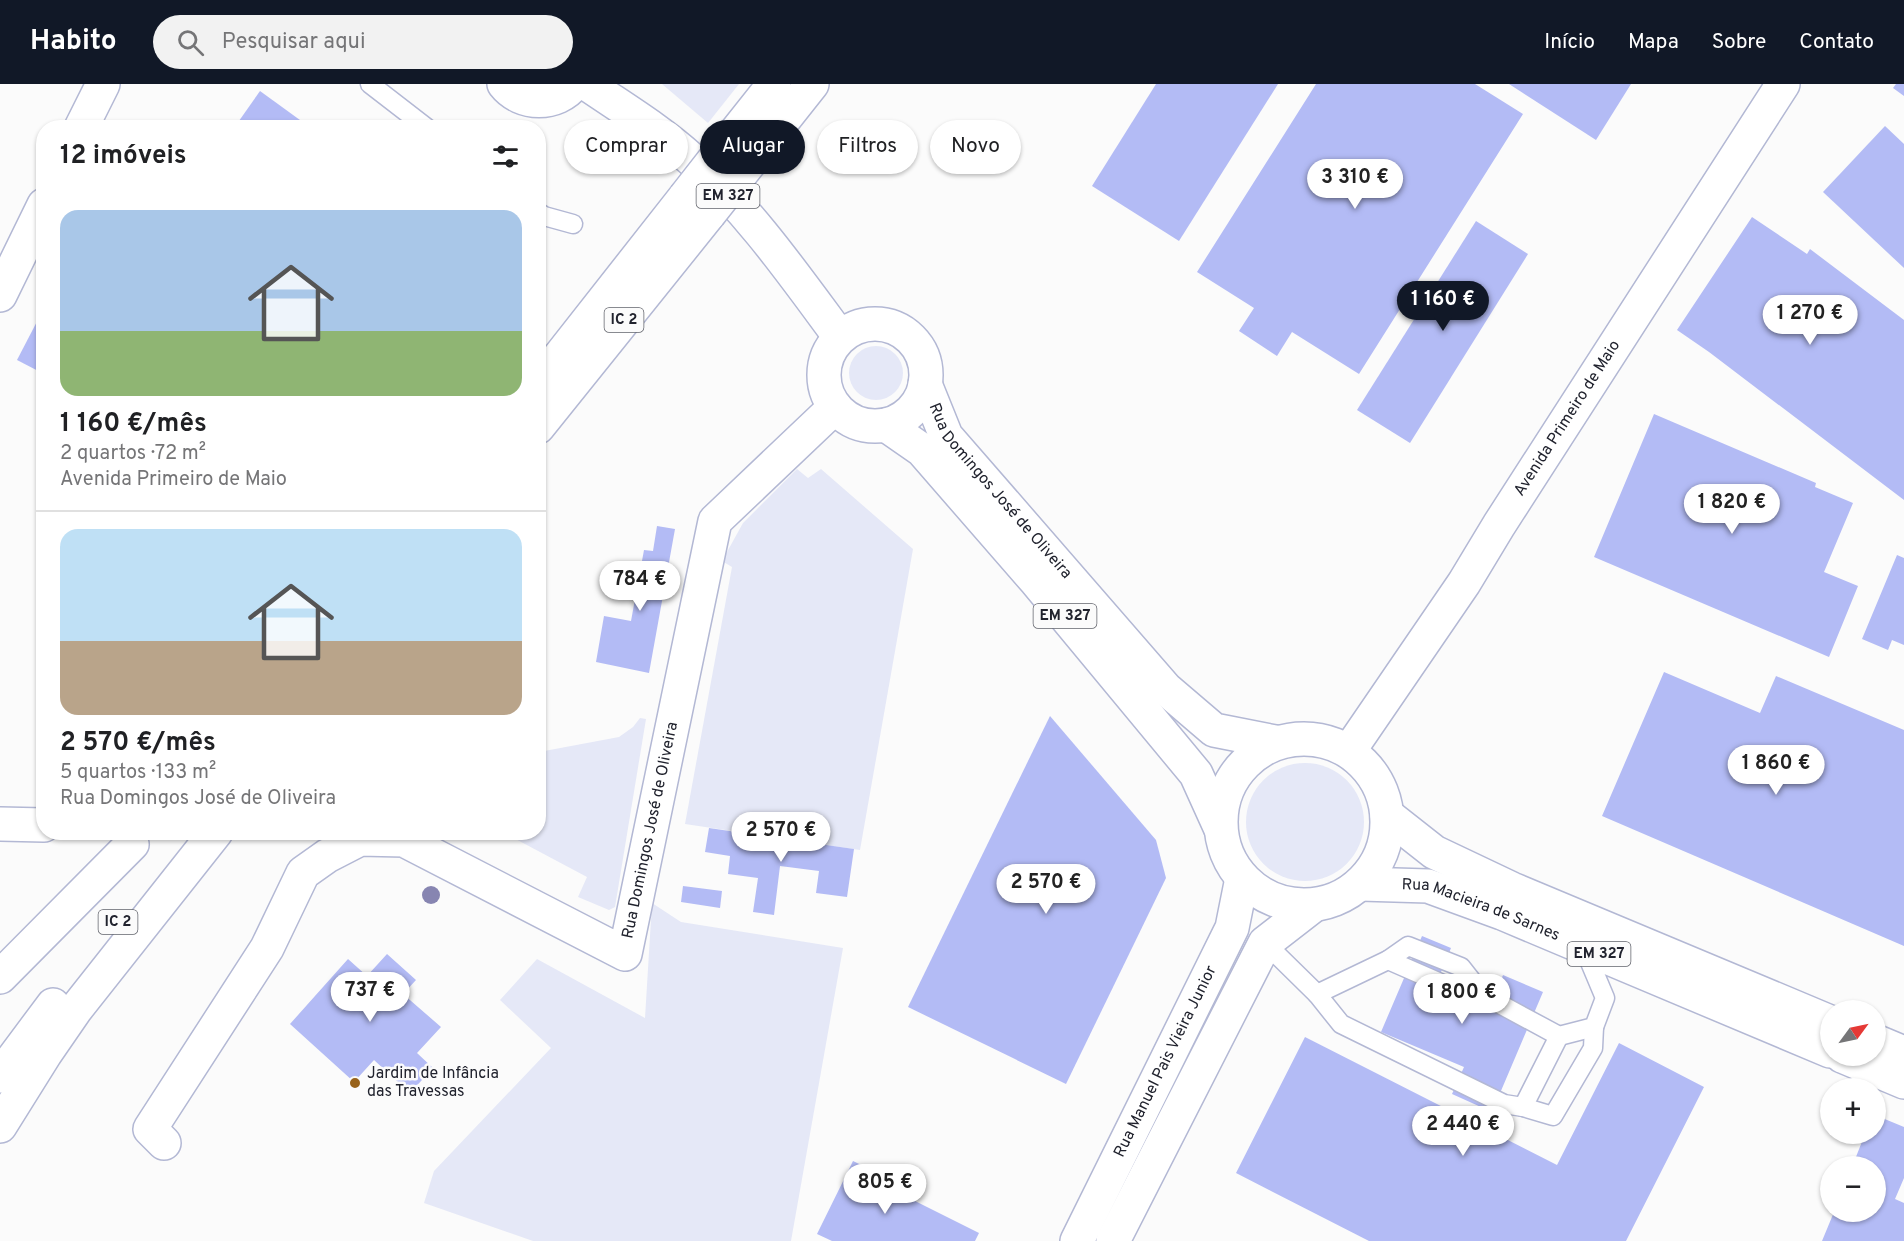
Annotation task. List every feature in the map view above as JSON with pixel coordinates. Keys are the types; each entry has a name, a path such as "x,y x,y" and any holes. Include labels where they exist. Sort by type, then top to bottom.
{"main road":[{"path":"85,120 103,84"},
{"path":"504,84 518,96 545,101 558,97 574,84"},
{"name":"EM 327","path":"587,84 689,157 717,184 751,221 840,337"},
{"name":"IC 2","path":"756,120 774,84"},
{"name":"IC 2","path":"774,120 812,84"},
{"name":"Avenida Primeiro de Maio","path":"1349,751 1464,582 1783,84"},
{"name":"IC 2","path":"546,375 722,174"},
{"name":"IC 2","path":"546,416 697,205"},
{"path":"0,295 36,221"},
{"name":"Rua Domingos José de Oliveira","path":"404,840 625,954 715,521 835,407 845,417 858,423 872,426 886,425 899,420 912,410 925,384 925,368 921,353 912,340 899,331 884,325 869,324 853,328 840,337"},
{"path":"835,407 827,394 824,379 825,363 830,349 840,337"},
{"name":"Rua Domingos José de Oliveira","path":"925,384 946,436 1166,689 1214,730 1275,742"},
{"name":"Rua Domingos José de Oliveira","path":"886,425 922,450 1044,590 1196,774 1220,827"},
{"name":"EM 327","path":"1300,737 1325,741 1349,751 1368,768 1381,790 1387,815 1385,840 1377,864 1360,884 1339,898 1314,905 1289,904 1264,896 1242,879 1227,854 1220,827 1223,799 1235,773 1252,755 1275,742 1300,737"},
{"name":"Rua Macieira de Sarnes","path":"1387,815 1434,852 1512,889 1820,1018"},
{"path":"0,824 36,825"},
{"path":"0,977 132,844 131,840"},
{"name":"IC 2","path":"0,1076 182,840"},
{"name":"IC 2","path":"0,1126 45,1054 76,1010 210,840"},
{"name":"Rua Domingos José de Oliveira","path":"164,1143 150,1129 267,948 303,873 327,856 358,840"},
{"name":"Rua Manuel Pais Vieira Junior","path":"1077,1241 1232,928 1242,879"},
{"name":"Rua Macieira de Sarnes","path":"1360,884 1428,886 1502,913 1820,1047"},
{"name":"Rua Manuel Pais Vieira Junior","path":"1113,1241 1265,943 1314,905"},
{"path":"1886,1046 1904,1053"},
{"path":"1866,1066 1904,1082"}],"lane":[{"path":"370,84 417,120"},
{"path":"546,217 573,224"},
{"path":"1265,943 1317,994 1341,1024 1503,1104 1553,1116 1593,1048 1594,1027 1605,998 1584,948"},
{"path":"1317,994 1388,960 1408,946 1461,967 1483,995 1559,1036 1594,1027"},
{"path":"1523,1107 1559,1036"}],"shaded area":[{"path":"662,84 739,84 710,120 704,120"},
{"path":"876,346 886,348 895,354 901,363 903,373 901,383 895,392 886,398 876,400 866,398 857,392 851,383 849,373 851,363 857,354 866,348"},
{"path":"797,469 808,478 821,469 913,549 860,850 685,824 732,567 722,561 743,523"},
{"path":"640,718 646,719 615,907 609,910 578,897 587,877 517,840 546,840 546,751 619,737 633,727"},
{"path":"1305,763 1328,767 1347,780 1360,799 1364,822 1360,845 1347,864 1328,877 1305,881 1282,877 1263,864 1250,845 1246,822 1250,799 1263,780 1282,767"},
{"path":"652,903 681,922 843,948 791,1241 533,1241 424,1203 434,1171 551,1048 500,1000 537,959 645,1018"}],"building":[{"path":"1156,84 1278,84 1179,241 1092,186"},
{"path":"1316,84 1475,84 1523,114 1359,374 1292,332 1277,356 1239,331 1254,308 1197,272"},
{"path":"1509,84 1631,84 1596,140"},
{"path":"1896,84 1904,84 1904,96 1893,88"},
{"path":"260,91 300,120 240,120"},
{"path":"1885,126 1904,144 1904,268 1823,192"},
{"path":"1752,217 1807,254 1810,249 1904,320 1904,500 1677,330"},
{"path":"1476,221 1528,254 1410,443 1357,410"},
{"path":"36,323 36,370 17,360"},
{"path":"1654,414 1816,483 1815,487 1853,503 1824,572 1858,586 1829,657 1594,557"},
{"path":"657,526 675,529 649,673 596,662 604,616 631,621 644,550 653,551"},
{"path":"1897,555 1904,558 1904,645 1892,640 1888,650 1862,639"},
{"path":"1664,672 1760,713 1776,676 1904,730 1904,946 1602,816"},
{"path":"1050,716 1156,840 1166,878 1066,1084 908,1007"},
{"path":"709,828 854,849 847,897 816,893 819,871 780,866 774,915 753,912 758,878 728,874 730,856 705,852"},
{"path":"683,886 722,891 720,908 681,902"},
{"path":"1422,936 1451,948 1434,989 1487,1012 1503,975 1543,992 1492,1112 1452,1094 1464,1067 1381,1032"},
{"path":"387,954 416,980 403,994 441,1027 417,1053 433,1068 410,1093 374,1060 354,1082 290,1024 348,959 367,976"},
{"path":"1305,1037 1557,1165 1619,1043 1704,1087 1626,1241 1369,1241 1236,1173"},
{"path":"1886,1120 1904,1127 1904,1178 1895,1199 1904,1203 1904,1241 1822,1241 1830,1222 1886,1222 1886,1156 1856,1156 1861,1144 1886,1144"},
{"path":"853,1161 880,1174 877,1182 979,1233 975,1241 832,1241 817,1234"}],"place":[{"name":"Jardim de Infância das Travessas","path":"355,1083"}]}
